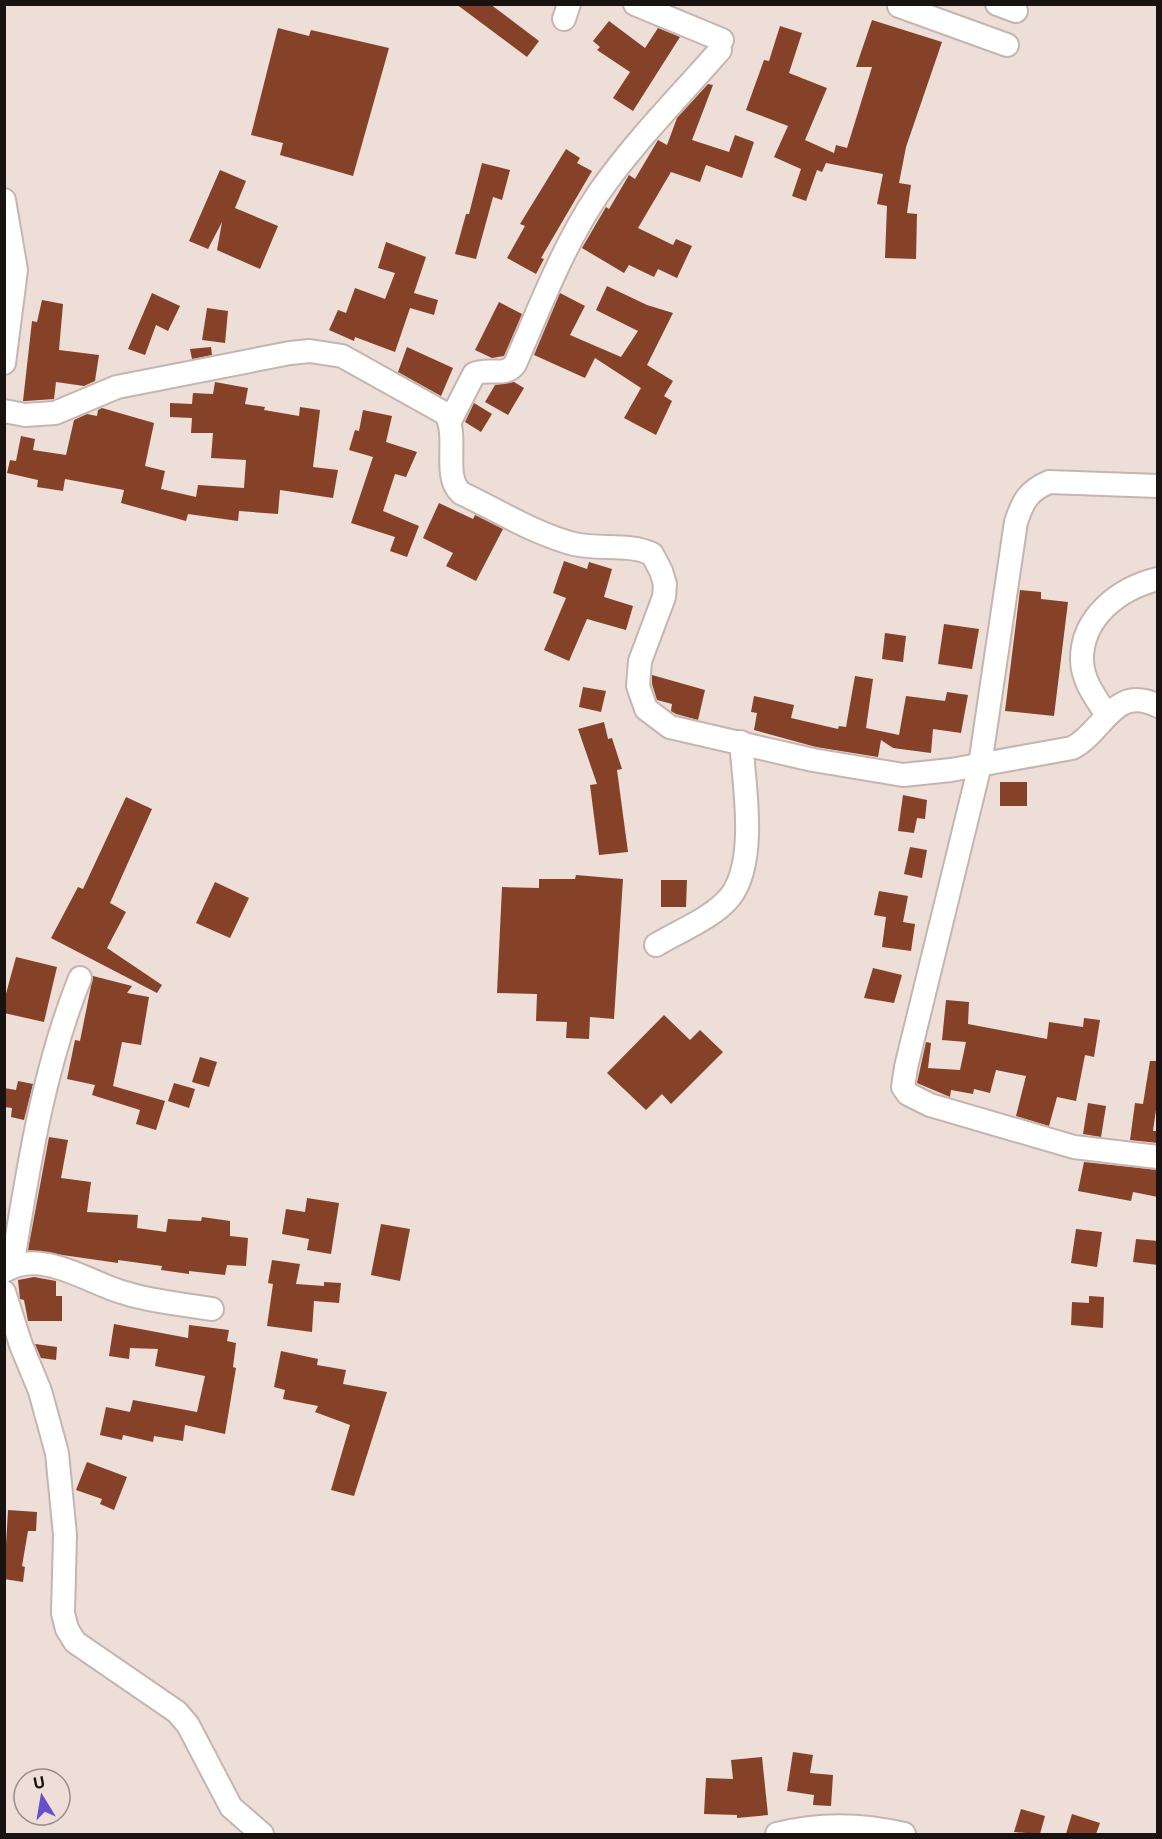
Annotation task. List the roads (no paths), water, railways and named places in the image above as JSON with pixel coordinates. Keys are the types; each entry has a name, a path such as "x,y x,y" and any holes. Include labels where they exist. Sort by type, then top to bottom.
{"street":[{"path":"635,4 721,45 612,174 596,197 555,272 515,364 504,372 485,371 474,374 450,421 452,475 454,484 460,493 561,540 588,547 635,550 652,554 662,572 665,584 664,597 638,674 641,700 655,718 670,727 813,760 903,775 980,765 1072,748 1082,743 1107,715 1121,704 1133,701 1158,706"},
{"path":"897,10 1007,45"},
{"path":"4,200 16,270 10,295 4,363"},
{"path":"4,411 25,415 55,413 117,387 310,351 342,356 440,409 450,421"},
{"path":"1158,486 1049,482 1035,488 1026,496 1016,522 980,765 903,1087 908,1094 930,1105 1074,1147 1158,1157"},
{"path":"1107,715 1090,690 1084,673 1082,661 1088,633 1098,615 1125,590 1158,579"},
{"path":"656,945 714,909 729,897 738,884 743,866 747,810 741,742"},
{"path":"80,978 62,1024 52,1063 8,1269 44,1265 59,1268 126,1294 212,1309"},
{"path":"4,1292 21,1345 40,1391 57,1453 64,1535 63,1613 67,1629 75,1641 177,1712 197,1740 231,1807 262,1834"},
{"path":"777,1834 813,1827 843,1825 877,1828 904,1834"}]}
